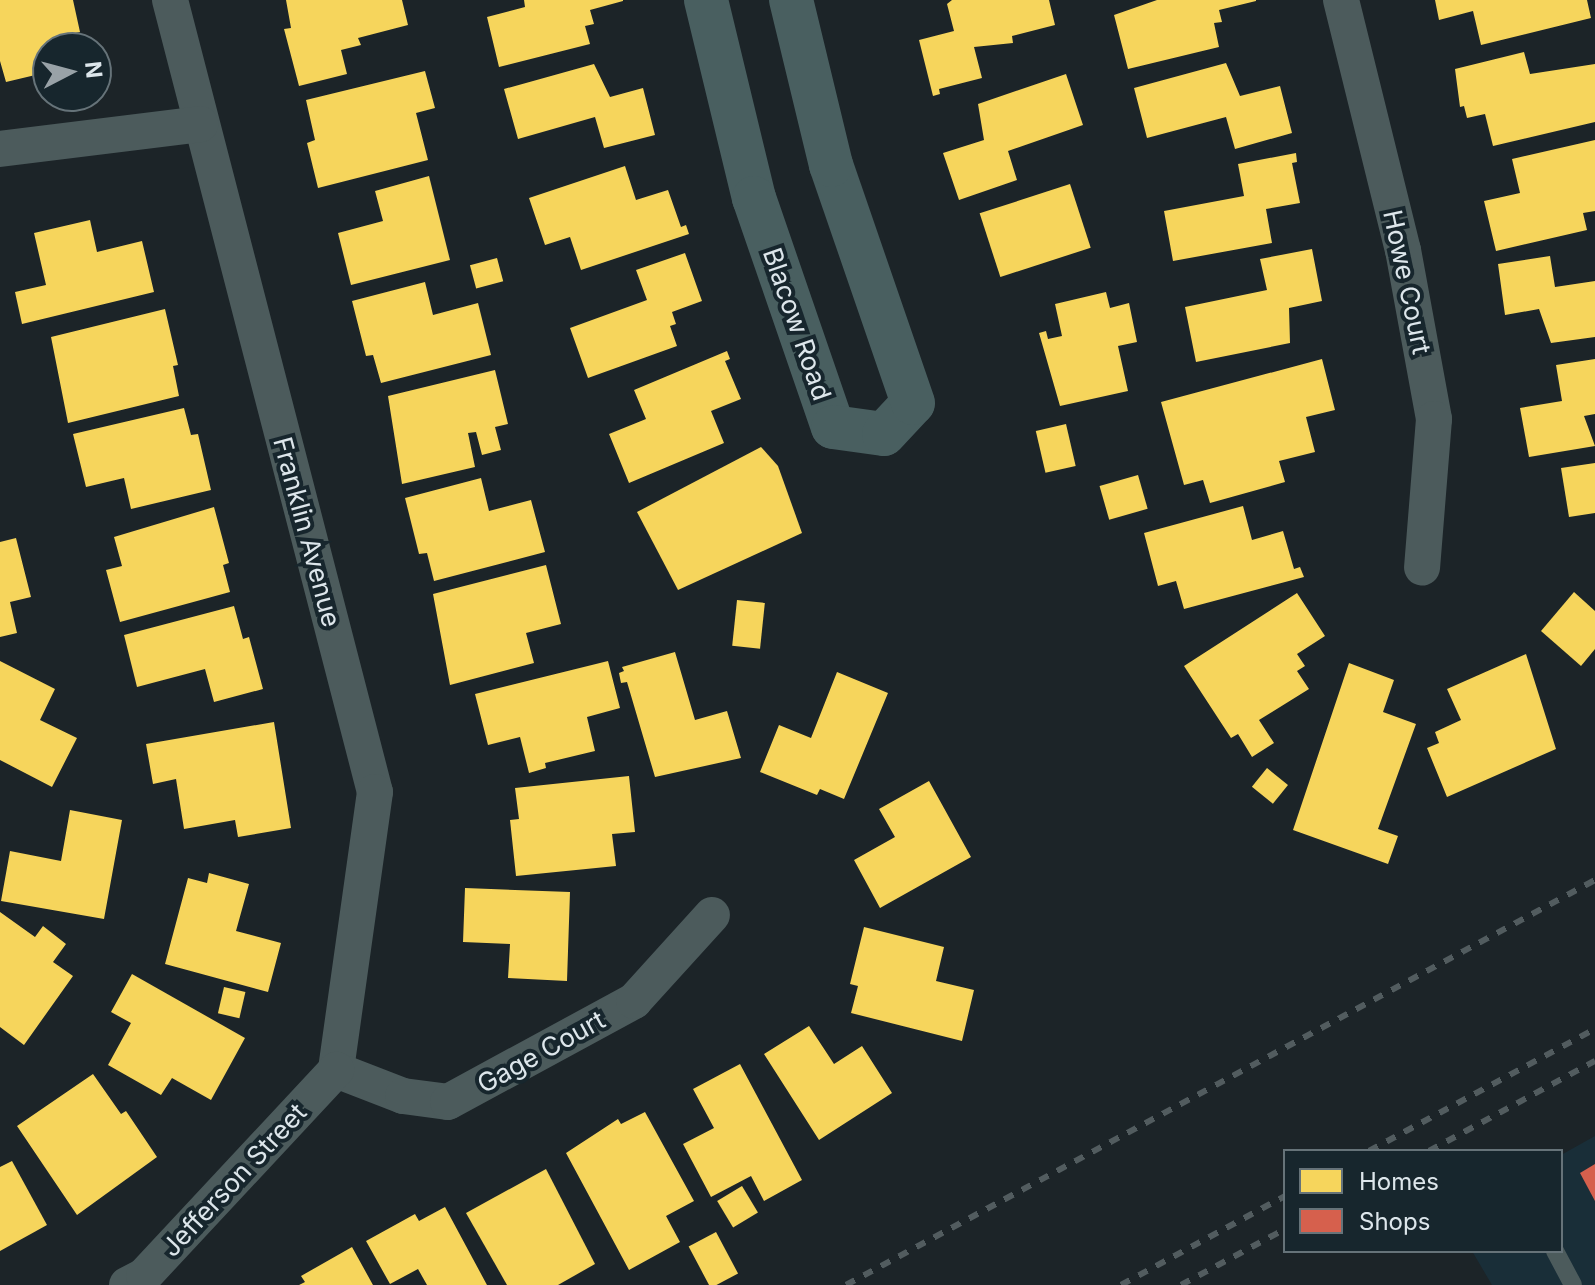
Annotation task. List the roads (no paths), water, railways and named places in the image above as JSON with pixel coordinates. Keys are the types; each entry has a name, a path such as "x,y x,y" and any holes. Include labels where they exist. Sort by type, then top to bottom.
{"street":[{"name":"Franklin Avenue","path":"170,0 375,792 336,1070"},
{"name":"Blacow Road","path":"706,0 754,198 833,427 884,434 913,403 831,165 791,0"},
{"name":"Howe Court","path":"1341,0 1403,250 1434,419 1422,568"},
{"path":"0,149 200,124"},
{"name":"Gage Court","path":"336,1070 403,1096 448,1102 634,1001 712,915"},
{"name":"Jefferson Street","path":"127,1285 144,1276 336,1070"}],"lane":[{"path":"1556,1253 1573,1285"}],"railway":[{"path":"846,1285 1595,880"},
{"path":"1373,1149 1595,1029"},
{"path":"1433,1149 1595,1061"},
{"path":"1121,1285 1283,1197"},
{"path":"1181,1285 1283,1230"}]}
